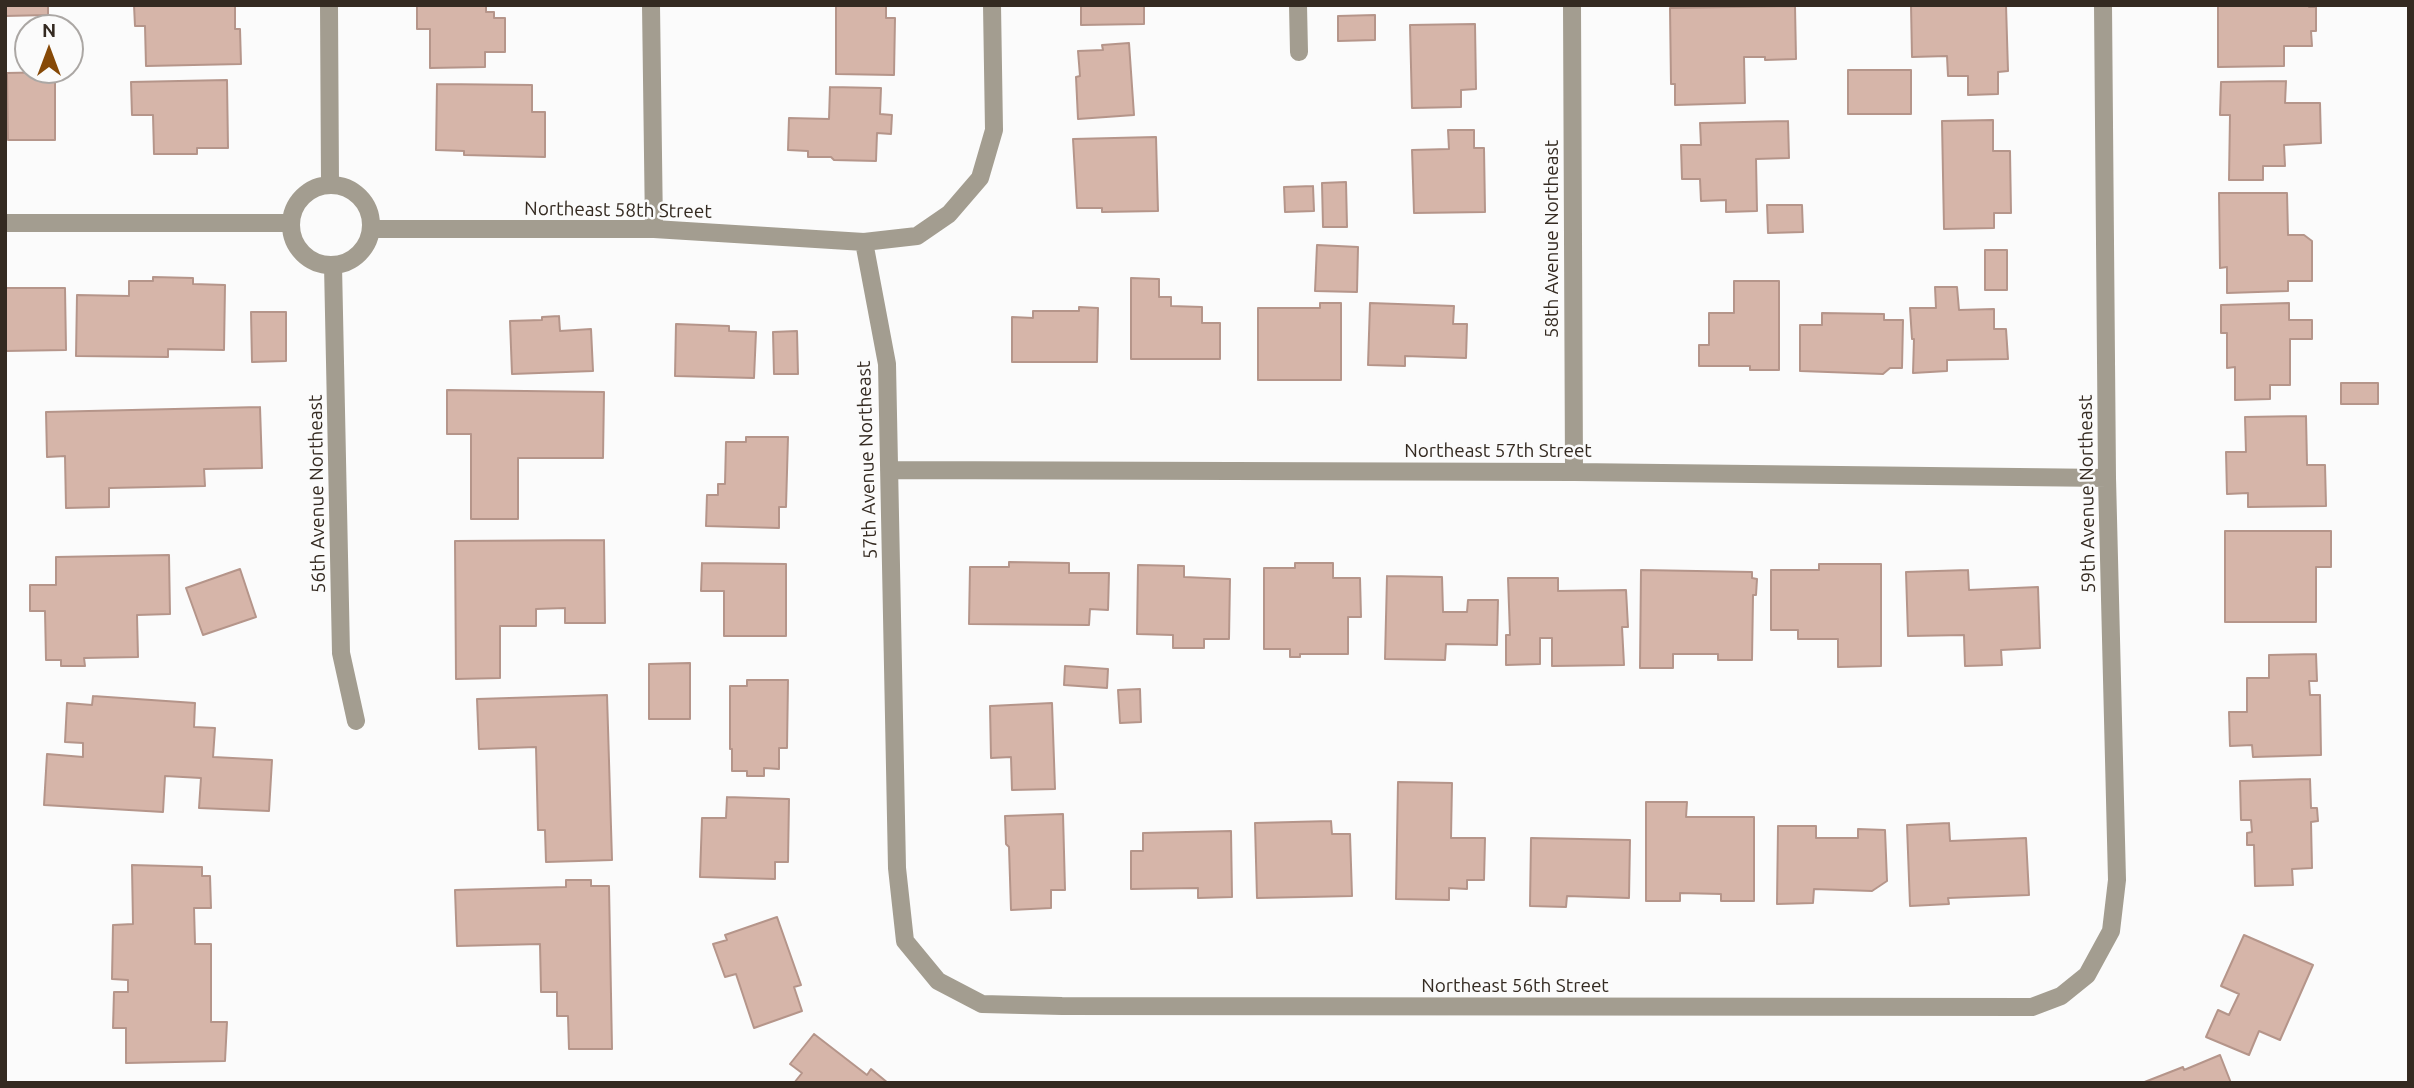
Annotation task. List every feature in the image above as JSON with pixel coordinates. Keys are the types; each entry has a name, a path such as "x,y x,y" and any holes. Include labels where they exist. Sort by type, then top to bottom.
{"street":[{"path":"328,5 330,185"},
{"path":"651,5 654,229"},
{"path":"863,242 917,236 949,214 980,178 994,130 992,5"},
{"path":"1298,5 1299,52"},
{"name":"58th Avenue Northeast","path":"1572,5 1574,472"},
{"name":"59th Avenue Northeast","path":"2087,975 2111,931 2117,880 2107,478 2103,5"},
{"path":"330,185 348,188 358,195 371,217 372,229 369,242 350,261 323,265 310,260 299,250 292,238 291,223 293,210 301,198 311,190 330,185"},
{"path":"5,223 291,223"},
{"name":"Northeast 58th Street","path":"372,229 654,229 863,242"},
{"name":"57th Avenue Northeast","path":"863,242 887,364 897,868 905,940 938,981"},
{"name":"56th Avenue Northeast","path":"332,265 341,653 356,720"},
{"name":"Northeast 57th Street","path":"889,470 1574,472 2107,478"},
{"name":"Northeast 56th Street","path":"938,981 982,1004 1062,1006 2032,1007 2061,996 2087,975"}],"building":[{"path":"5,5 48,5 48,14 5,16"},
{"path":"134,5 235,5 235,29 240,29 241,64 146,66 145,26 135,26"},
{"path":"417,5 486,5 486,12 494,12 494,18 505,18 505,52 485,52 485,67 430,68 430,29 417,29"},
{"path":"836,5 886,5 886,18 895,18 894,75 836,74"},
{"path":"1081,5 1144,5 1144,24 1081,25"},
{"path":"1911,5 2006,5 2008,71 1998,72 1998,94 1968,95 1968,76 1948,76 1947,56 1912,57"},
{"path":"2218,5 2316,7 2316,31 2311,31 2312,46 2284,46 2284,66 2218,67"},
{"path":"1795,6 1796,59 1765,60 1765,57 1744,57 1745,103 1675,105 1675,84 1671,84 1670,8"},
{"path":"1375,15 1375,40 1338,41 1338,16"},
{"path":"1475,24 1476,89 1461,90 1461,107 1412,108 1410,25"},
{"path":"1129,43 1134,115 1078,119 1078,51 1103,50 1102,45"},
{"path":"1848,70 1911,70 1911,114 1848,114"},
{"path":"7,73 14,73 14,84 55,84 55,140 8,140"},
{"path":"227,80 228,148 197,148 197,154 154,154 153,115 132,115 131,82"},
{"path":"2286,81 2285,103 2320,103 2321,143 2284,145 2285,166 2263,166 2263,180 2229,180 2230,115 2220,115 2221,82"},
{"path":"437,84 532,85 532,112 545,112 545,157 464,155 464,151 436,150"},
{"path":"830,87 881,88 880,114 892,115 891,134 877,133 876,161 808,157 808,151 788,150 789,118 829,119"},
{"path":"1993,120 1993,151 2010,151 2011,213 1994,213 1994,228 1944,229 1942,121"},
{"path":"1788,121 1789,158 1756,159 1757,211 1726,212 1726,200 1701,201 1700,179 1682,179 1681,145 1701,145 1700,123"},
{"path":"1448,130 1474,130 1474,148 1484,148 1485,212 1414,213 1412,150 1449,149"},
{"path":"1156,137 1158,211 1102,212 1102,208 1077,208 1073,139"},
{"path":"1346,182 1347,227 1323,227 1322,183"},
{"path":"1313,186 1314,211 1285,212 1284,187"},
{"path":"2219,193 2287,193 2288,235 2304,235 2312,241 2312,281 2288,281 2288,291 2227,293 2227,267 2220,268"},
{"path":"1767,205 1802,205 1803,232 1768,233"},
{"path":"1317,245 1358,247 1357,292 1315,291"},
{"path":"1985,250 2007,250 2007,290 1985,290"},
{"path":"153,277 193,278 193,284 225,285 224,350 168,349 168,357 76,356 77,295 129,296 129,281 153,281"},
{"path":"1131,278 1159,279 1159,297 1171,297 1171,306 1202,307 1202,323 1220,323 1220,359 1131,359"},
{"path":"1734,281 1779,281 1779,370 1750,370 1750,366 1699,366 1699,345 1709,345 1709,313 1734,313"},
{"path":"1935,287 1957,287 1959,310 1994,309 1994,329 2006,329 2008,359 1947,360 1947,371 1913,373 1914,339 1910,308 1936,308"},
{"path":"5,288 65,288 66,350 5,351"},
{"path":"1320,303 1341,303 1341,380 1258,380 1258,308 1320,308"},
{"path":"1370,303 1454,306 1453,324 1467,324 1466,358 1405,356 1405,366 1368,365"},
{"path":"2289,303 2289,320 2312,320 2312,339 2290,339 2290,385 2270,385 2270,399 2235,400 2235,367 2227,368 2227,333 2221,333 2221,305"},
{"path":"1079,307 1098,308 1097,362 1012,362 1012,317 1033,318 1033,311 1079,311"},
{"path":"251,312 286,312 286,361 252,362"},
{"path":"1822,313 1884,314 1884,320 1903,320 1902,368 1890,368 1883,374 1800,371 1800,325 1822,325"},
{"path":"559,316 560,331 591,329 593,371 512,374 510,321 542,320 542,317"},
{"path":"676,324 729,326 729,331 756,332 754,378 675,376"},
{"path":"797,331 798,374 774,374 773,332"},
{"path":"2341,383 2378,383 2378,404 2341,404"},
{"path":"447,390 604,392 603,458 518,458 518,519 471,519 471,434 447,434"},
{"path":"260,407 262,468 204,469 205,486 109,488 109,507 66,508 65,456 47,457 46,412"},
{"path":"2306,416 2307,465 2325,465 2326,506 2248,507 2248,493 2227,494 2226,452 2246,452 2245,417"},
{"path":"746,437 788,437 786,507 779,507 779,528 706,526 707,495 718,495 718,484 725,484 726,442 746,442"},
{"path":"2225,531 2331,531 2331,567 2316,567 2316,622 2225,622"},
{"path":"604,540 605,623 565,623 565,608 536,609 536,626 500,626 500,678 456,679 455,541"},
{"path":"169,555 170,614 137,615 138,657 84,658 85,666 61,666 61,660 46,660 45,611 30,611 30,585 56,585 56,557"},
{"path":"1009,562 1069,563 1069,573 1109,573 1108,610 1090,609 1089,625 969,624 970,567 1009,567"},
{"path":"702,563 786,564 786,636 724,636 724,591 701,591"},
{"path":"1295,563 1333,563 1333,578 1360,578 1361,617 1348,617 1348,654 1300,654 1300,657 1290,657 1290,649 1264,649 1264,568 1295,568"},
{"path":"1819,564 1881,564 1881,666 1838,667 1838,639 1798,639 1798,630 1771,630 1771,570 1819,570"},
{"path":"1138,565 1184,566 1184,577 1230,579 1229,639 1204,639 1204,648 1173,648 1173,635 1137,634"},
{"path":"240,569 256,617 203,635 186,588"},
{"path":"1641,570 1752,572 1752,578 1757,579 1756,595 1753,595 1752,660 1718,660 1718,654 1673,654 1673,668 1640,668"},
{"path":"1968,570 1969,590 2038,587 2040,648 2001,650 2002,665 1965,666 1964,635 1908,636 1906,572"},
{"path":"1387,576 1442,577 1443,612 1467,612 1468,600 1498,600 1497,645 1446,644 1445,660 1385,659"},
{"path":"1508,578 1558,578 1558,591 1626,590 1628,627 1622,627 1624,665 1552,666 1552,638 1540,638 1540,664 1506,665 1506,635 1510,635"},
{"path":"2316,654 2317,681 2309,681 2310,695 2320,695 2321,755 2253,757 2252,745 2230,746 2229,712 2247,712 2247,678 2269,678 2269,655"},
{"path":"690,663 690,719 649,719 649,664"},
{"path":"1065,666 1108,669 1107,688 1064,685"},
{"path":"747,680 788,680 787,748 779,748 779,769 764,768 764,776 747,776 747,771 732,771 730,686 747,686"},
{"path":"1140,689 1141,722 1120,723 1118,690"},
{"path":"607,695 612,860 546,862 545,830 538,830 536,747 479,749 477,699"},
{"path":"93,696 195,703 194,727 215,728 213,757 272,760 269,811 199,808 201,778 165,776 163,812 44,805 47,754 83,757 83,743 65,742 67,703 92,705"},
{"path":"1052,703 1055,789 1012,790 1011,757 991,758 990,706"},
{"path":"2310,779 2311,808 2317,808 2318,821 2311,822 2312,868 2292,869 2293,885 2255,886 2254,845 2247,845 2247,833 2252,832 2251,820 2241,820 2240,781"},
{"path":"1398,782 1452,783 1451,838 1485,838 1484,880 1467,880 1467,889 1449,888 1449,900 1396,899"},
{"path":"727,797 789,799 788,862 775,862 775,879 700,877 702,818 726,818"},
{"path":"1646,802 1687,802 1686,817 1754,817 1754,901 1721,901 1721,894 1680,893 1680,901 1646,901"},
{"path":"1063,814 1065,890 1051,890 1051,908 1011,910 1005,816"},
{"path":"1331,821 1332,834 1350,834 1352,896 1257,898 1255,823"},
{"path":"1949,823 1950,841 2026,838 2029,895 1948,898 1949,904 1910,906 1907,825"},
{"path":"1778,826 1816,826 1816,838 1858,838 1858,829 1885,830 1887,881 1872,891 1814,889 1813,903 1777,904"},
{"path":"1231,831 1232,897 1198,898 1198,888 1131,889 1131,851 1143,851 1143,833"},
{"path":"1531,838 1630,840 1629,898 1567,896 1566,907 1530,906"},
{"path":"132,865 202,867 202,876 210,876 211,908 194,908 195,944 211,944 211,1022 227,1022 225,1061 126,1063 126,1028 113,1028 114,992 128,992 128,980 112,979 113,925 133,924"},
{"path":"566,880 591,880 591,886 609,886 612,1049 569,1049 568,1016 557,1016 557,992 541,992 540,944 457,946 455,890 566,887"},
{"path":"777,917 801,985 794,987 802,1011 754,1028 736,974 725,977 713,944 727,940 725,935"},
{"path":"2244,935 2313,965 2280,1040 2259,1031 2249,1055 2206,1037 2218,1010 2229,1015 2239,994 2221,986"},
{"path":"814,1034 867,1075 871,1069 888,1083 794,1083 802,1073 790,1064"},
{"path":"2220,1055 2231,1083 2142,1083 2183,1067 2184,1070"}]}
